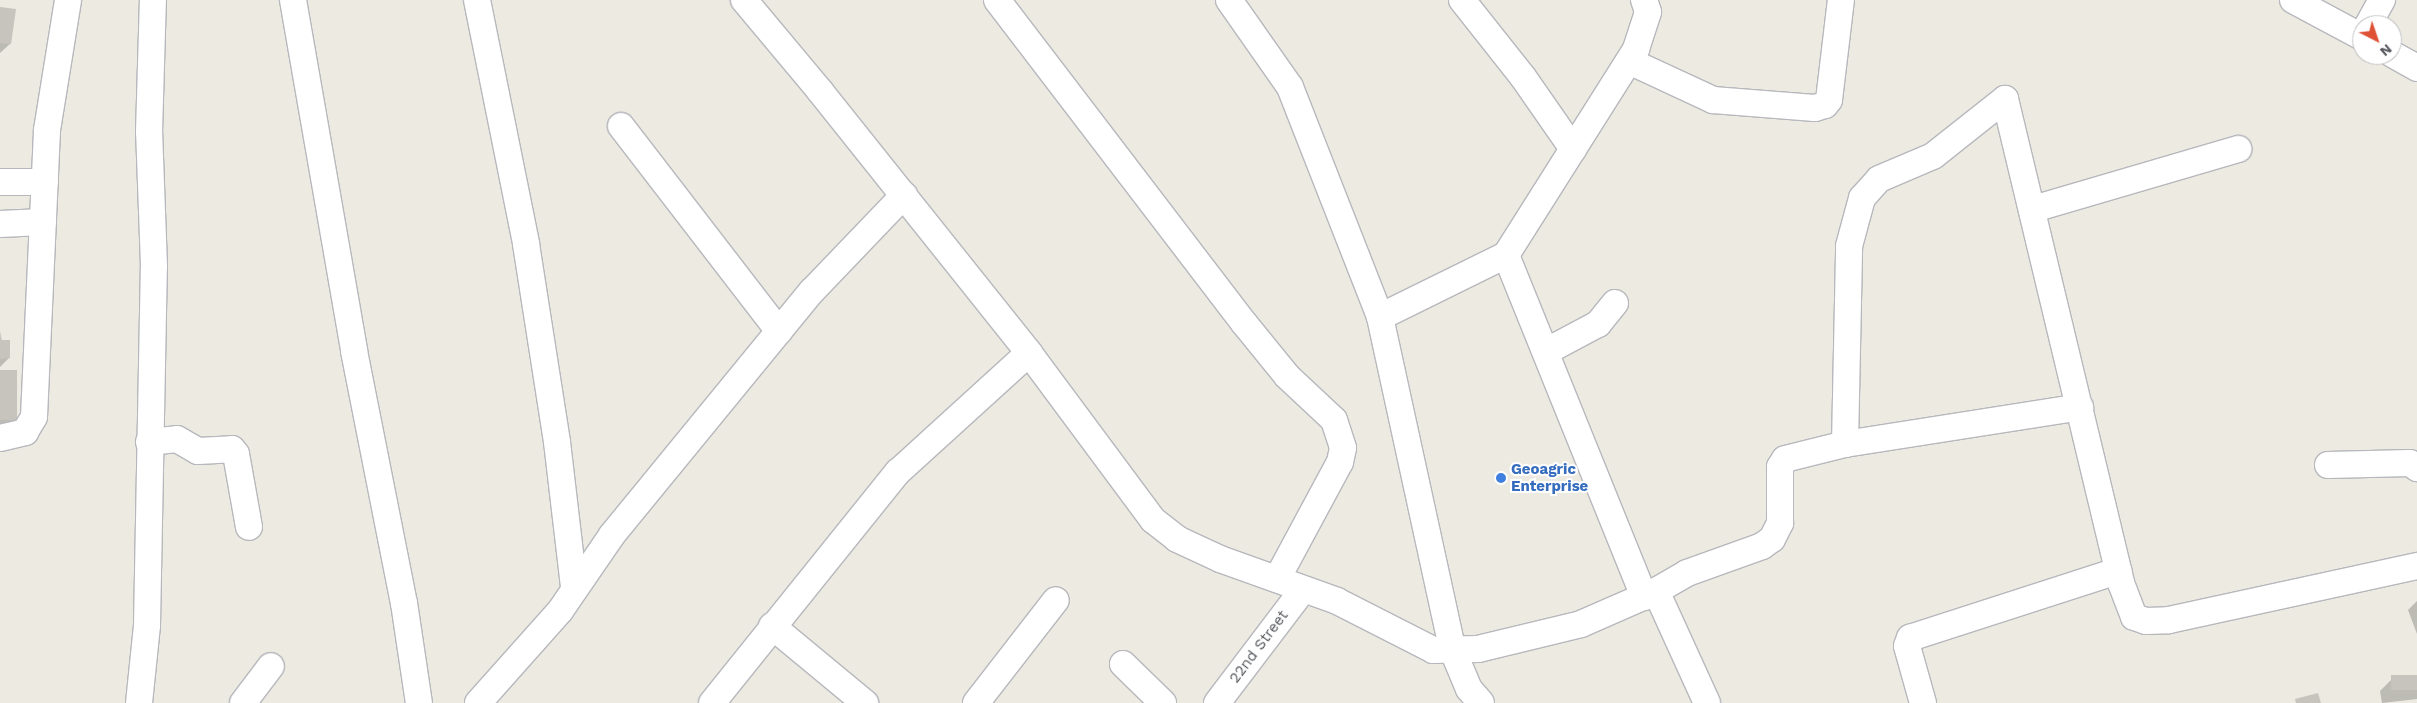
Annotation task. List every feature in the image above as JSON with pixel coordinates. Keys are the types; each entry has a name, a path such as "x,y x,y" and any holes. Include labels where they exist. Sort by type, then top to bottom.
{"street":[{"path":"0,438 25,432 34,417 47,130 68,0"},
{"path":"139,703 147,625 154,266 149,132 153,0"},
{"path":"293,0 354,351 404,602 419,703"},
{"path":"477,0 526,244 557,442 574,586"},
{"path":"744,0 904,195 1163,529 1220,559 1363,613 1433,650 1478,649 1581,624 1650,594 1687,573 1767,542 1780,523 1780,467 1785,459 1845,444 2080,408"},
{"path":"997,0 1244,323 1287,376 1334,420 1343,448 1340,462 1277,579"},
{"path":"1229,0 1290,87 1380,317 1454,651 1469,689 1481,703"},
{"path":"1462,0 1523,77 1573,149"},
{"path":"1380,317 1506,255 1629,61 1648,12 1644,0"},
{"path":"1629,61 1713,100 1815,108 1825,105 1828,100 1841,0"},
{"path":"2293,0 2352,31"},
{"path":"2374,15 2382,0"},
{"path":"2402,60 2417,68"},
{"path":"1845,444 1849,246 1862,198 1879,179 1933,156 2005,99 2033,208 2118,571 2134,617 2146,621 2168,620 2417,566"},
{"path":"621,126 780,331"},
{"path":"2033,208 2238,149"},
{"path":"0,182 45,182"},
{"path":"478,703 544,630 574,586 697,428 812,291 904,195"},
{"path":"0,224 43,222"},
{"path":"1506,255 1650,594 1707,703"},
{"path":"1547,351 1598,324 1615,303"},
{"path":"712,703 772,626 898,472 1029,354"},
{"path":"150,442 177,439 198,451 232,449 236,454 249,527"},
{"path":"2328,465 2410,463 2417,468"},
{"path":"1923,703 1907,646 1910,638 2118,571"},
{"name":"22nd Street","path":"1216,703 1302,591"},
{"path":"976,703 1056,600"},
{"path":"772,626 865,703"},
{"path":"1123,664 1163,703"},
{"path":"243,703 271,666"}],"building":[{"path":"0,7 16,9 11,44 0,43"},
{"path":"0,333 2,340 10,340 10,358 0,359"},
{"path":"0,370 17,370 17,420 0,420"},
{"path":"2391,675 2417,675 2417,690 2391,690"},
{"path":"2318,693 2321,703 2296,703 2295,699"}],"place":[{"name":"Geoagric Enterprise","path":"1501,478"}]}
